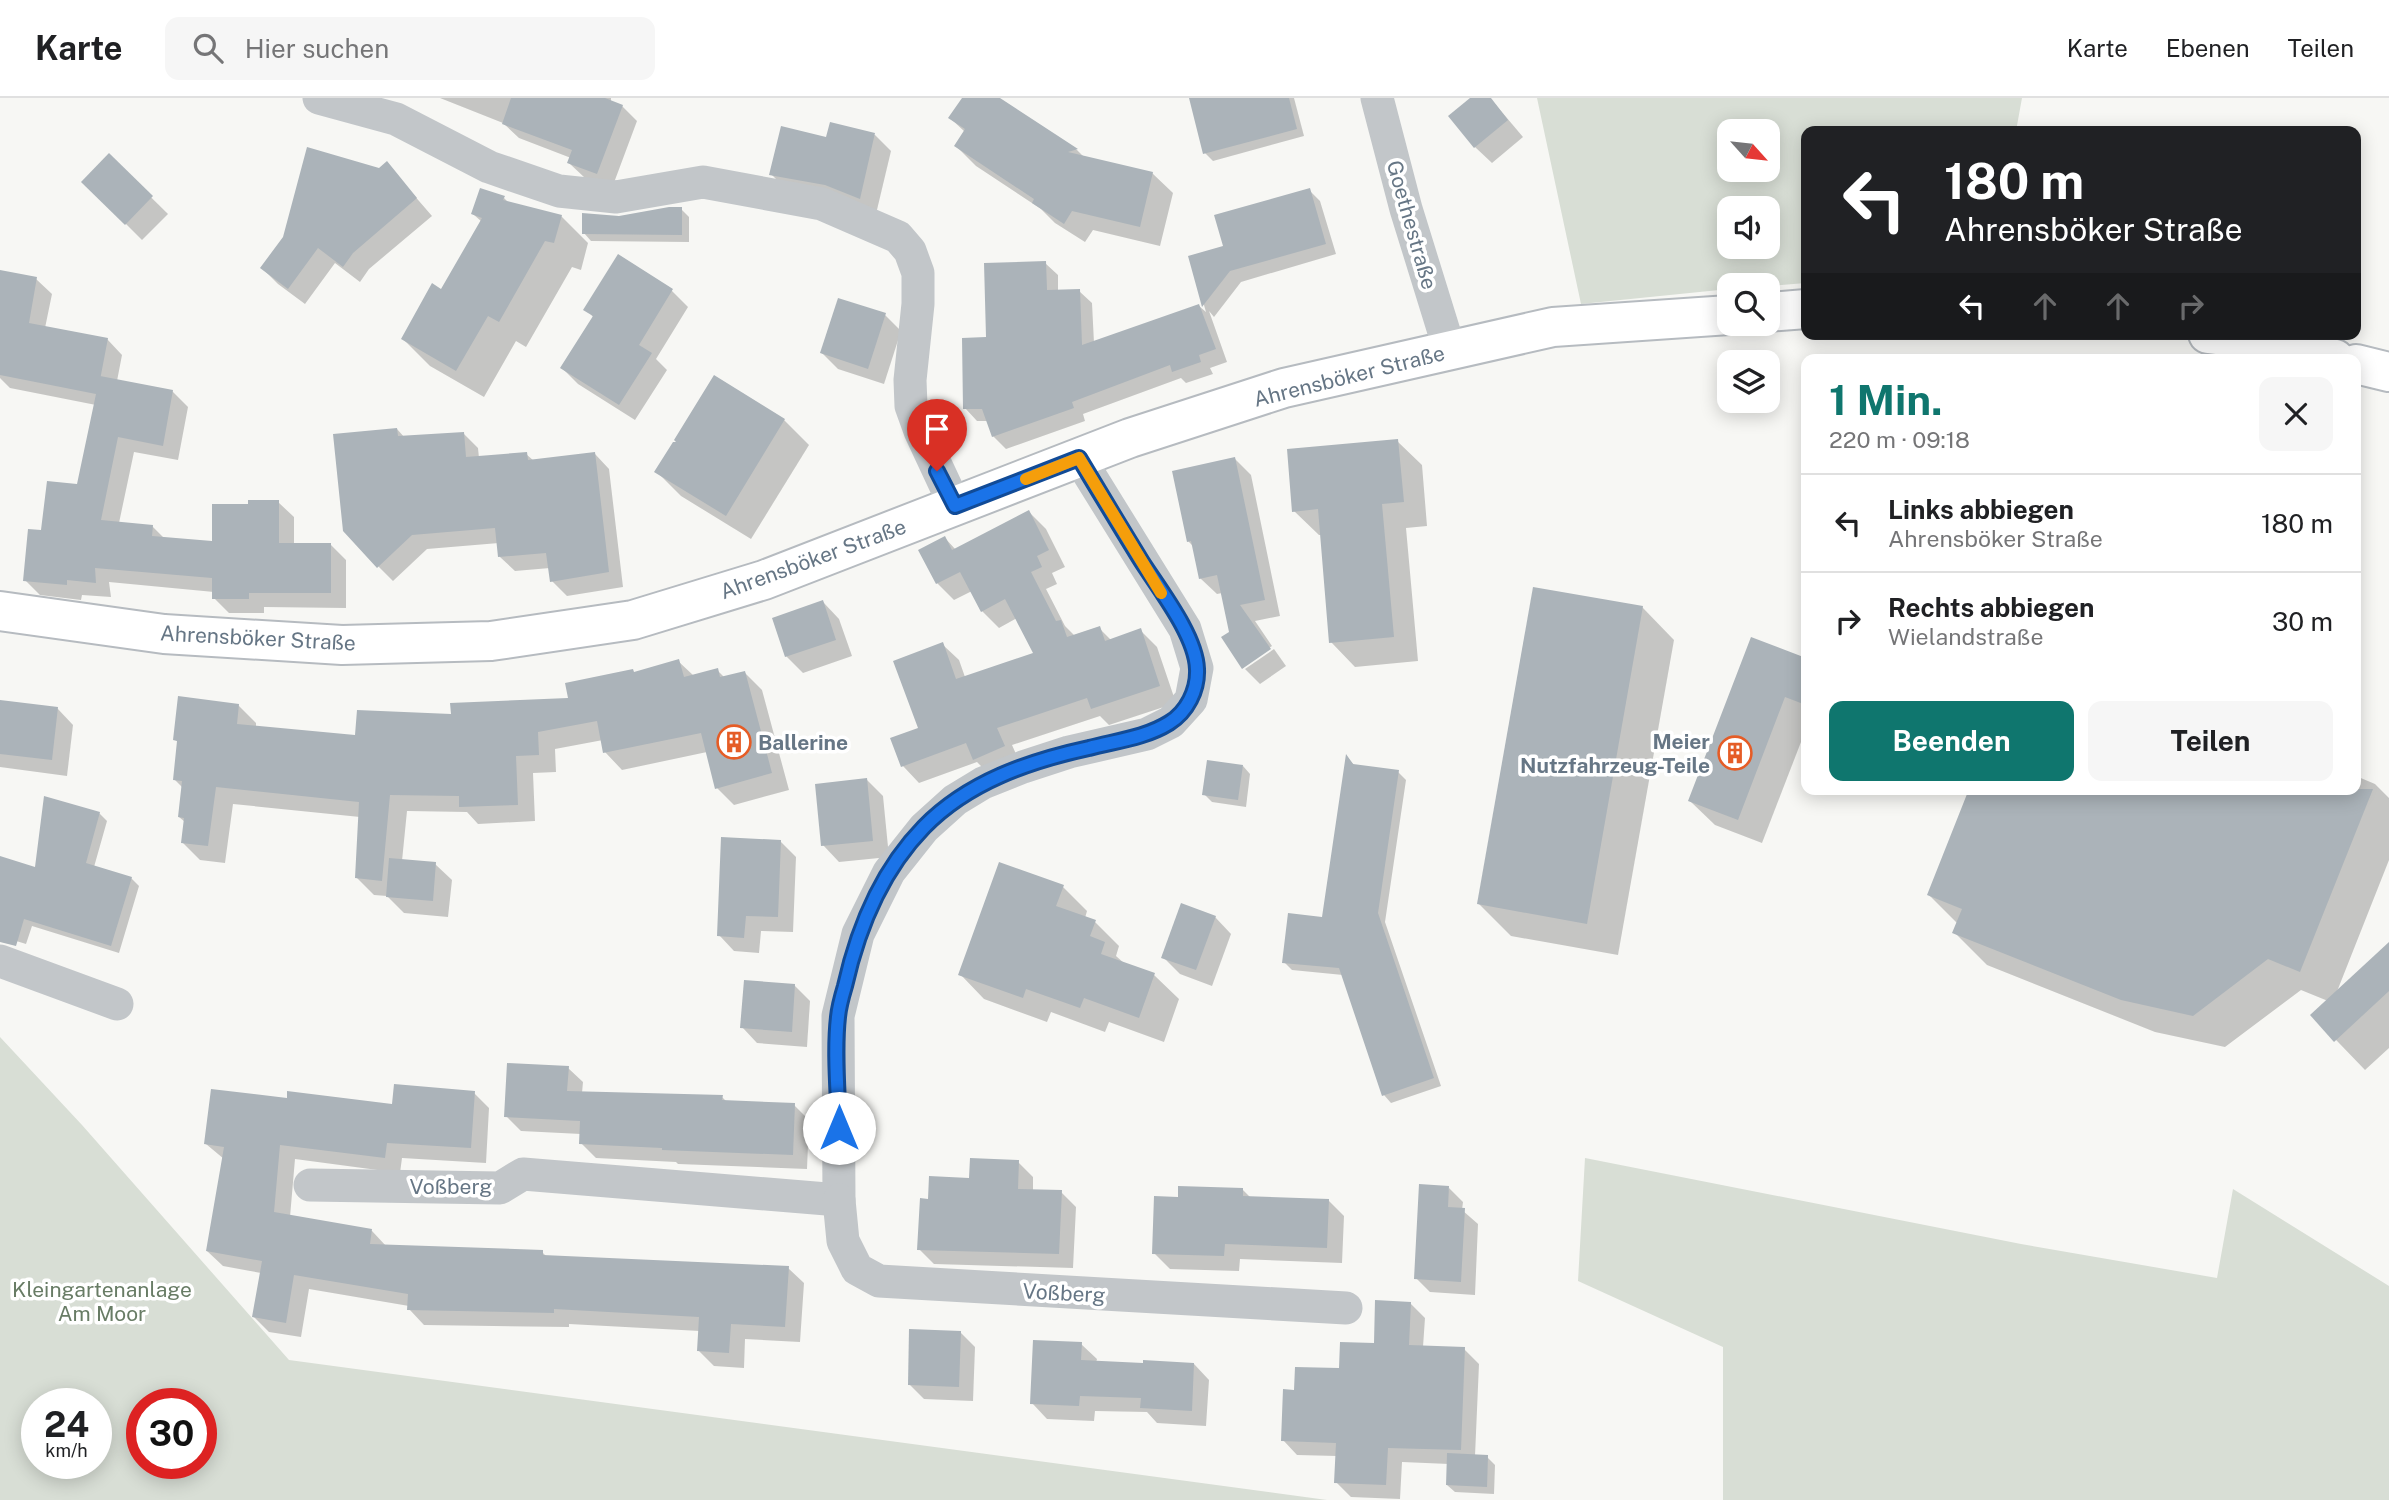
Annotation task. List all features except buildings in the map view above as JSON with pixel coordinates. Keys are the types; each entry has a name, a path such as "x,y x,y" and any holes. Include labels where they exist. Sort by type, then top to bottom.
{"street":[{"path":"319,98 396,119 489,167 559,191 616,197 703,182 821,204 898,237 910,251 918,273 918,304 909,380 912,406 920,431 955,506"},
{"name":"Goethestraße","path":"1377,98 1406,209 1450,351"},
{"path":"1780,311 1801,309"},
{"name":"Ahrensböker Straße","path":"0,611 164,634 259,642 342,645 491,641 633,620 764,580 1130,438 1284,388 1553,327 1717,316"},
{"path":"2256,340 2314,354"},
{"path":"2361,365 2389,372"},
{"name":"Voßberg","path":"1079,458 1185,629 1197,668 1191,700 1171,722 1147,734 1069,752 1023,766 983,783 955,800 924,828 889,872 858,934 838,1016 839,1200 842,1241 857,1269 879,1281 1346,1308"},
{"path":"0,961 117,1004"},
{"name":"Voßberg","path":"310,1185 500,1188 523,1174 839,1200"}],"green space":[{"path":"1537,98 2022,98 2017,126 1801,126 1801,283 1780,285 1780,273 1717,273 1717,290 1581,304"},
{"name":"Kleingartenanlage Am Moor","path":"0,1037 82,1125 289,1360 1327,1500 0,1500"},
{"path":"1585,1158 2021,1244 2217,1278 2233,1189 2389,1286 2389,1500 1723,1500 1723,1347 1578,1281"}],"slow traffic":[{"path":"1026,479 1079,458 1161,593"}],"place":[{"name":"Ballerine","path":"734,742"},
{"name":"Meier Nutzfahrzeug-Teile","path":"1735,753"}],"route":[{"path":"839,1128 838,1016 858,934 889,872 924,828 955,800 983,783 1023,766 1069,752 1147,734 1171,722 1191,700 1195,687 1197,668 1185,629 1079,458 955,506 937,471"}]}
